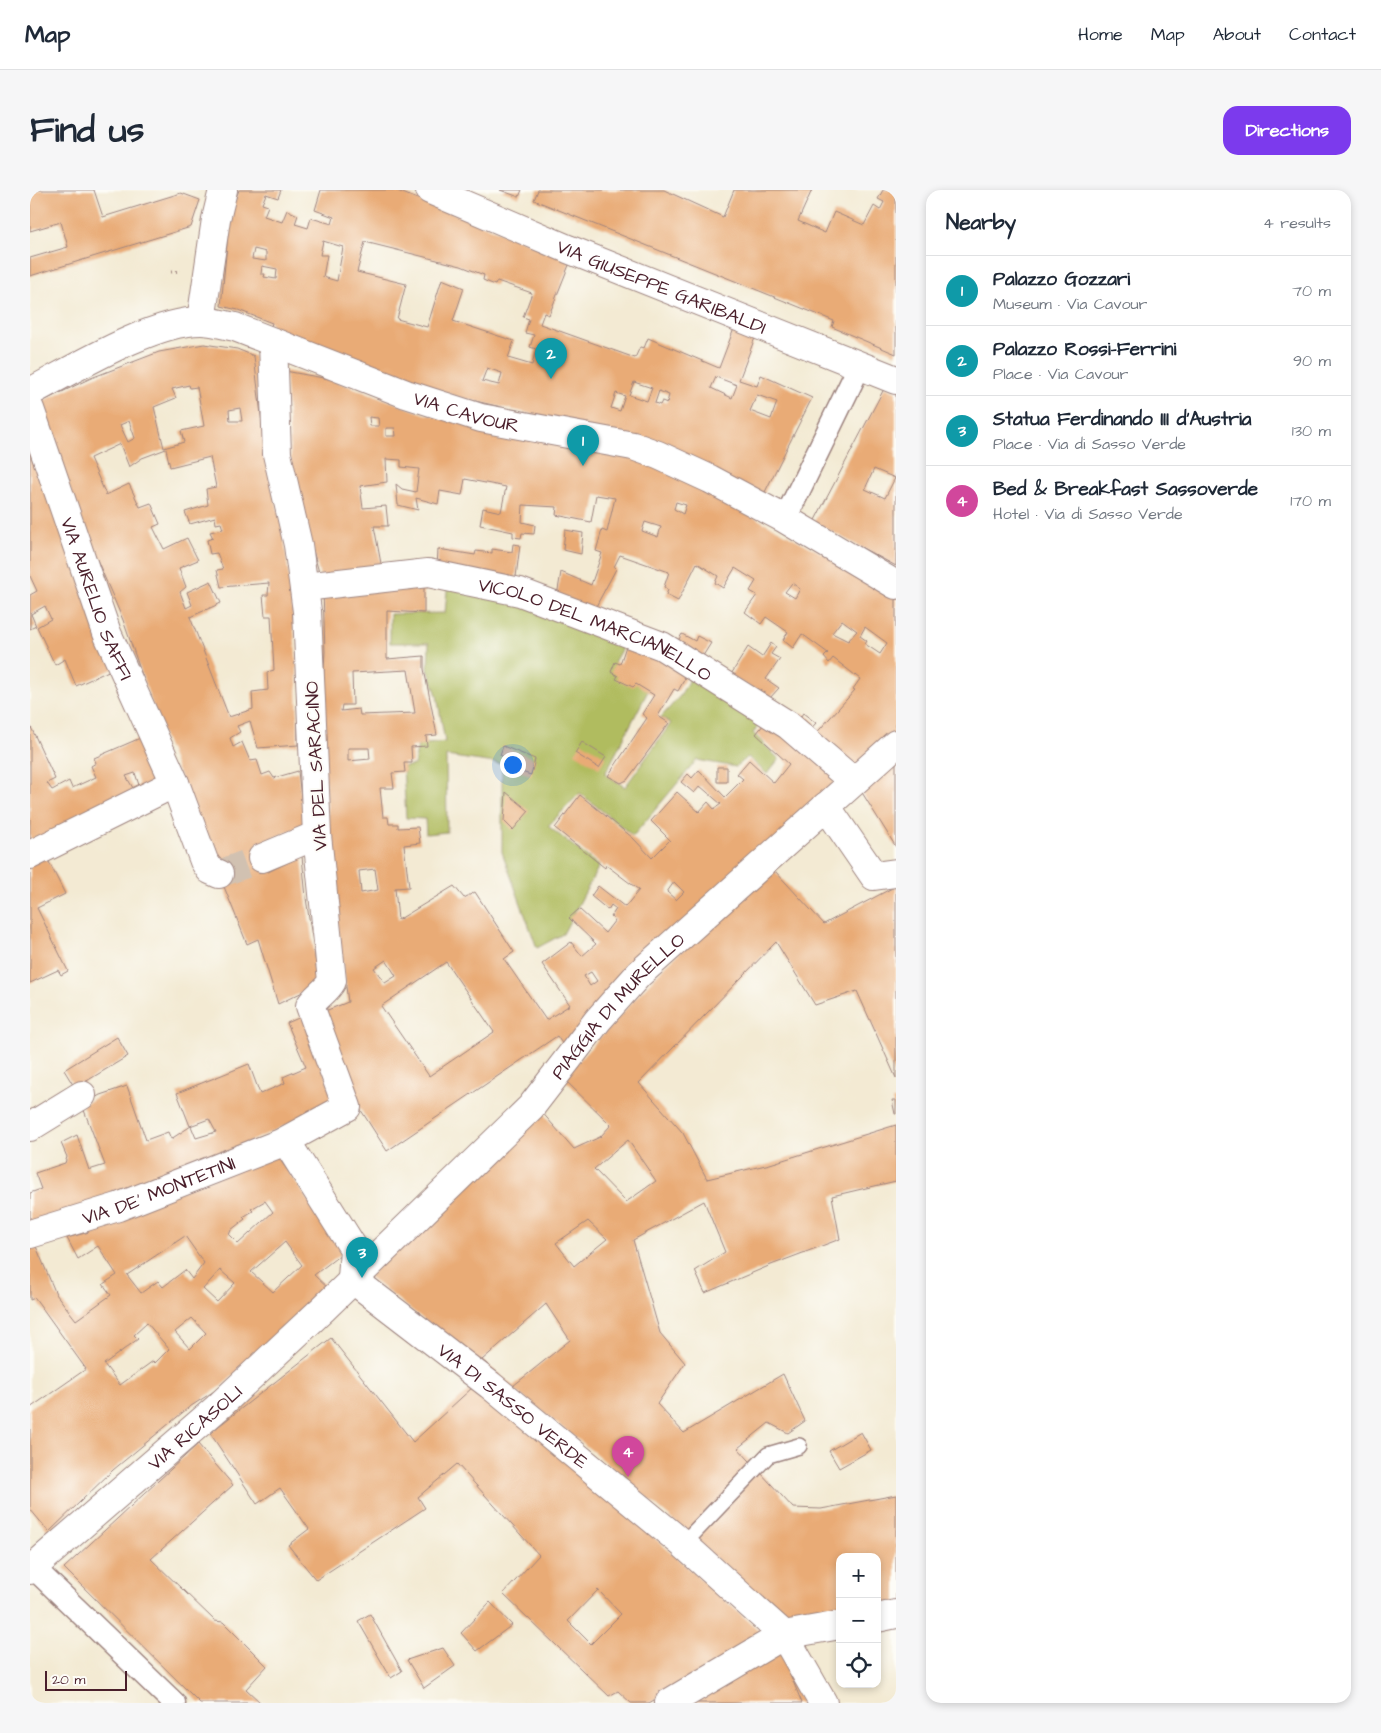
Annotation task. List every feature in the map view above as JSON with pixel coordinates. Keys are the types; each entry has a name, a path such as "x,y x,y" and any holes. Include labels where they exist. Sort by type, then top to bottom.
{"street":[{"path":"201,321 216,219 223,190"},
{"name":"VIA GIUSEPPE GARIBALDI","path":"430,190 568,249 896,380"},
{"name":"VIA CAVOUR","path":"30,392 112,349 172,325 201,321 235,327 406,394 481,418 633,446 710,479 785,519 896,585"},
{"name":"VIA DEL SARACINO","path":"272,342 277,454 298,546 304,587 310,651 317,834 332,981 326,992 314,1000 310,1006 347,1106 286,1141"},
{"path":"785,519 860,365"},
{"name":"VIA AURELIO SAFFI","path":"30,409 107,633 175,784 204,861 210,870 219,874"},
{"name":"VICOLO DEL MARCIANELLO","path":"304,587 428,572 520,592 662,646 788,725 853,781"},
{"name":"PIAGGIA DI MURELLO","path":"352,1279 531,1107 598,1020 639,974 896,744"},
{"path":"30,856 175,784"},
{"path":"826,806 874,876 896,873"},
{"path":"262,858 317,834"},
{"path":"30,1127 82,1095"},
{"path":"286,1141 354,1249 352,1279"},
{"name":"VIA DE' MONTETINI","path":"30,1234 118,1207 286,1141"},
{"name":"VIA DI SASSO VERDE","path":"352,1279 490,1385 683,1544 784,1636 824,1703"},
{"name":"VIA RICASOLI","path":"34,1571 217,1408 352,1279"},
{"path":"34,1571 174,1703"},
{"path":"881,1617 896,1614"},
{"path":"669,1703 784,1636 836,1626"}],"lane":[{"path":"683,1544 768,1455 798,1446"}],"green space":[{"path":"448,580 626,641 614,662 649,689 605,774 625,787 671,723 661,717 680,696 692,674 765,717 753,733 779,759 767,774 748,757 736,767 697,760 633,836 580,793 548,826 599,866 563,934 537,948 502,852 502,764 446,756 447,832 426,834 425,819 406,818 403,767 414,765 418,745 445,742 437,695 428,669 429,643 390,643 390,614 445,613"}],"building":[{"path":"39,190 94,190 103,217 181,193 200,200 191,227 30,276 30,258 68,247 61,222 30,231 30,193"},
{"path":"239,190 281,190 278,198 266,194 262,204 268,206 264,216 282,222 287,210 298,215 295,224 308,228 311,218 332,224 334,217 315,210 321,190 395,190 571,260 549,315 544,313 540,324 635,358 640,347 644,348 648,338 719,368 735,326 756,335 739,380 757,386 761,375 812,398 764,494 583,426 458,397 322,350 271,326 272,323 238,310 221,306 230,213","holes":["323,241 343,247 337,281 323,277 327,255 320,255","365,242 461,266 484,275 483,280 495,285 497,281 532,293 523,317 529,319 525,333 534,335 530,347 536,349 532,365 508,358 514,341 453,321 464,288 442,279 427,327 397,319 406,284 357,272","254,249 266,252 266,261 252,259","262,266 277,269 276,279 264,277 265,274 261,274","487,368 502,373 499,385 482,381","716,377 737,385 732,398 711,388","634,382 652,388 647,401 629,395","659,391 669,395 667,403 662,401 660,405 655,403","616,393 625,396 620,411 611,408","757,395 777,402 771,419 750,411"]},
{"path":"500,190 522,190 519,197"},
{"path":"538,190 664,190 723,217 734,190 812,190 798,221 825,233 834,212 864,225 874,206 880,210 884,202 878,199 883,190 896,190 896,354 832,327 834,321 534,200"},
{"path":"204,344 237,349 254,356 267,466 283,530 291,594 297,667 298,745 258,748 250,721 237,726 240,732 230,738 233,747 242,742 250,761 257,760 262,775 270,772 274,778 298,771 304,825 257,845 268,872 302,856 306,898 319,984 278,1004 258,939 247,944 160,727 123,620 95,555 37,404 91,378 159,352","holes":["189,385 190,388 197,387 204,426 181,431 184,442 164,448 154,407 176,398 172,389","240,408 242,421 230,421 229,410","129,421 135,438 128,442 120,425","120,444 129,467 142,458 166,449 170,467 210,457 216,487 206,489 208,505 185,512 190,524 215,517 216,524 221,523 223,529 210,532 213,538 207,540 210,554 217,553 223,569 217,570 221,587 269,583 268,595 263,595 265,616 271,616 274,670 267,672 268,690 252,692 253,709 229,717 190,617 221,603 211,581 187,592 192,605 186,608 180,592 186,587 179,568 198,560 187,538 164,549 153,527 160,524 151,503 140,507 129,484 106,495 90,458"]},
{"path":"285,371 329,379 425,414 651,462 896,593 896,735 855,774 812,738 855,690 853,689 860,679 833,658 829,663 824,657 828,653 802,634 793,648 783,640 788,632 766,617 761,624 745,612 757,595 750,591 756,581 735,568 723,588 715,583 718,576 697,563 678,601 666,595 668,590 664,587 669,572 620,555 614,567 616,569 593,612 557,596 561,572 591,585 602,553 596,551 602,530 607,532 615,498 596,495 591,522 556,515 557,507 523,505 522,522 535,525 534,534 522,533 521,538 513,537 513,532 480,525 483,508 501,512 506,487 465,479 462,495 440,491 438,504 416,498 418,510 398,505 396,484 402,489 416,492 419,469 401,467 401,460 386,459 387,482 360,486 363,508 386,506 388,526 374,526 382,569 320,576 292,473","holes":["369,417 378,418 379,426 370,426","386,428 395,428 396,436 386,436","676,502 686,505 683,514 674,509","645,522 661,527 658,537 642,531","792,583 800,589 795,598 785,592","842,620 857,631 848,641 832,633","865,627 887,643 880,654 865,644 867,641 860,636"]},
{"path":"885,387 896,392 896,566 814,522","holes":["874,469 895,478 885,498 865,489"]},
{"path":"30,448 115,668 76,686 65,659 55,665 37,627 51,619 45,606 31,614 36,626 30,629 30,595 37,591 30,576"},
{"path":"565,530 583,533 581,554 563,550"},
{"path":"513,544 520,545 515,585 437,568 438,549 475,555 476,551 492,553 492,549 512,552"},
{"path":"424,583 424,613 387,611 387,659 424,656 424,669 437,735 426,736 427,746 411,747 412,763 404,763 405,772 392,773 394,788 380,788 383,817 388,817 389,824 398,824 398,828 418,827 420,843 404,845 409,887 395,888 398,920 454,886 464,898 475,892 514,952 504,959 546,1020 570,1005 542,964 571,942 582,956 596,944 569,918 579,909 605,933 615,920 611,917 616,909 611,905 608,910 591,896 598,886 625,907 639,890 606,865 605,868 555,828 580,795 633,838 652,858 670,840 651,821 677,792 699,812 708,802 714,809 721,804 700,786 694,793 681,782 688,774 692,778 699,770 725,797 743,779 737,774 749,760 774,783 789,764 756,734 768,719 843,783 565,1048 557,1036 387,1151 350,1093 320,1013 348,1002 334,896 321,719 325,652 323,590","holes":["408,670 415,713 360,715 359,709 341,711 342,705 353,705 352,673","348,748 369,748 370,759 348,761","375,869 378,890 361,893 359,871","674,882 684,892 676,900 667,892","386,960 396,976 385,983 374,968","446,962 494,1032 429,1076 381,1006","591,972 597,981 590,986 584,976"]},
{"path":"682,634 695,641 697,636 711,643 701,659 675,646"},
{"path":"627,643 688,673 678,691 674,689 658,716 669,723 627,780 621,783 608,776 647,718 642,714 654,695 636,684 633,687 616,679 618,676 611,672 615,662 620,664"},
{"path":"771,643 776,647 771,654 780,659 766,679 779,688 769,699 730,676 748,647 762,657"},
{"path":"803,713 816,723 807,733 796,723"},
{"path":"30,725 55,779 47,783 52,790 69,781 72,788 96,777 91,766 96,763 94,758 145,736 160,781 30,845","holes":["135,773 139,785 133,788 126,776"]},
{"path":"582,742 606,757 599,768 575,753"},
{"path":"503,746 535,759 531,775 508,768 508,759 500,755"},
{"path":"896,750 896,847 856,783"},
{"path":"717,767 727,767 727,782 717,782"},
{"path":"506,792 529,811 513,830 504,821"},
{"path":"46,856 65,894 37,908 68,971 61,975 58,970 30,983 30,864"},
{"path":"774,870 824,924 896,886 896,1078 857,991 815,1005 776,942 639,1083 683,1133 707,1179 770,1164 896,1125 896,1181 832,1196 840,1239 705,1293 695,1271 725,1252 704,1201 633,1240 660,1333 685,1363 657,1404 684,1433 783,1374 805,1421 788,1433 769,1423 738,1448 793,1508 821,1509 896,1495 896,1607 881,1610 881,1553 836,1553 836,1618 788,1624 693,1537 595,1453 368,1276 540,1110 574,1149 600,1137 611,1125 563,1078 665,966","holes":["628,1140 656,1181 626,1202 594,1169","588,1221 607,1239 574,1266 556,1243","546,1304 570,1340 513,1386 482,1360"]},
{"path":"303,1016 336,1103 224,1153 184,1176 30,1223 30,1193 41,1189 35,1173 65,1163 67,1157 61,1143 77,1135 89,1170 105,1165 82,1105 100,1095 127,1086 146,1140 168,1132 171,1139 191,1126 196,1138 216,1132 209,1119 190,1126 177,1093 249,1064 260,1094 285,1083 283,1077 306,1067 287,1023"},
{"path":"117,1037 128,1056 75,1088 64,1070"},
{"path":"892,1100 896,1100 896,1114 895,1114"},
{"path":"276,1154 344,1252 314,1275 331,1291 219,1388 188,1408 113,1470 49,1532 30,1509 30,1408 86,1369 35,1298 30,1300 30,1246 35,1244 56,1294 76,1320 111,1295 103,1284 117,1275 98,1246 78,1259 67,1238 89,1232 86,1228","holes":["265,1201 273,1212 238,1244 229,1235 231,1230 245,1219 243,1217 253,1211 251,1209","185,1236 204,1263 192,1279 185,1270 163,1287 158,1281 141,1293 127,1275","285,1242 302,1265 273,1292 251,1272","220,1270 235,1283 217,1302 203,1289","192,1318 206,1333 190,1349 175,1332","147,1323 169,1349 155,1363 153,1361 120,1385 104,1364 138,1339 134,1335"]},
{"path":"331,1338 413,1442 473,1387 520,1419 763,1634 649,1703 631,1703 618,1691 609,1696 503,1594 539,1555 457,1464 418,1497 425,1508 316,1580 288,1545 309,1529 280,1488 257,1504 210,1433","holes":["598,1590 621,1614 591,1644 568,1621"]},
{"path":"861,1432 871,1450 839,1468 829,1451"},
{"path":"198,1444 233,1485 151,1559 215,1621 223,1622 267,1666 246,1689 261,1703 200,1703 64,1568"},
{"path":"490,1602 512,1625 477,1651 461,1633"},
{"path":"370,1614 402,1671 391,1678 358,1621"},
{"path":"779,1647 802,1703 695,1703"},
{"path":"443,1648 455,1666 424,1688 407,1660"}],"tunnel":[{"path":"219,874 262,858"}],"place":[{"name":"Palazzo Rossi-Ferrini","path":"551,379"},
{"name":"Palazzo Gozzari","path":"583,466"},
{"name":"Statua Ferdinando III d'Austria","path":"362,1278"},
{"name":"Bed & Breakfast Sassoverde","path":"628,1477"}]}
